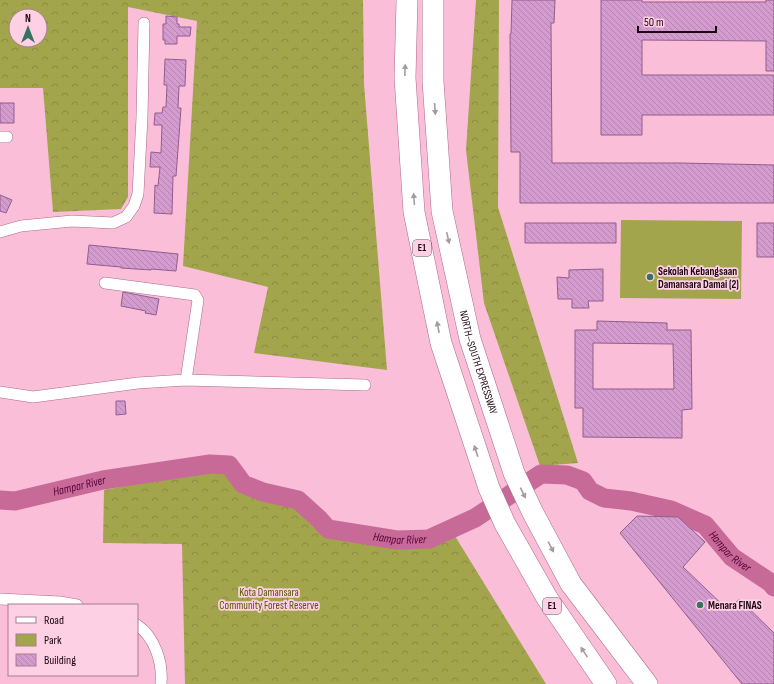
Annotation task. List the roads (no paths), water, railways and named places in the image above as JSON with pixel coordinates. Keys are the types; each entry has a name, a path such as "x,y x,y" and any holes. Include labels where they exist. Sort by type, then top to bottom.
{"highway":[{"name":"E1","path":"407,0 405,78 414,212 441,343 489,488 505,524 547,598 606,684"},
{"name":"NORTH–SOUTH EXPRESSWAY","path":"434,0 433,81 442,211 470,339 514,473 533,513 571,584 647,684"}],"street":[{"path":"0,232 21,226 72,221 113,223 126,217 134,206 138,194 139,179 144,23"},
{"path":"105,283 192,293 195,295 198,300 186,380"},
{"path":"0,392 33,397 138,383 186,380 365,385"},
{"path":"0,599 60,602 71,604"},
{"path":"138,626 152,641 159,659 162,676 161,684"}],"waterway":[{"name":"Hampar River","path":"0,500 15,501 103,480 210,464 229,465 243,484 263,492 298,500 328,529 397,540 429,539 475,518 541,474 567,475 583,481 590,491 604,498 631,501 671,510 705,525 732,557 771,583 774,587"}],"place":[{"name":"Sekolah Kebangsaan Damansara Damai (2)","path":"650,277"},
{"name":"Menara FINAS","path":"700,605"}],"park label":[{"name":"Kota Damansara Community Forest Reserve","path":"269,598"}]}
